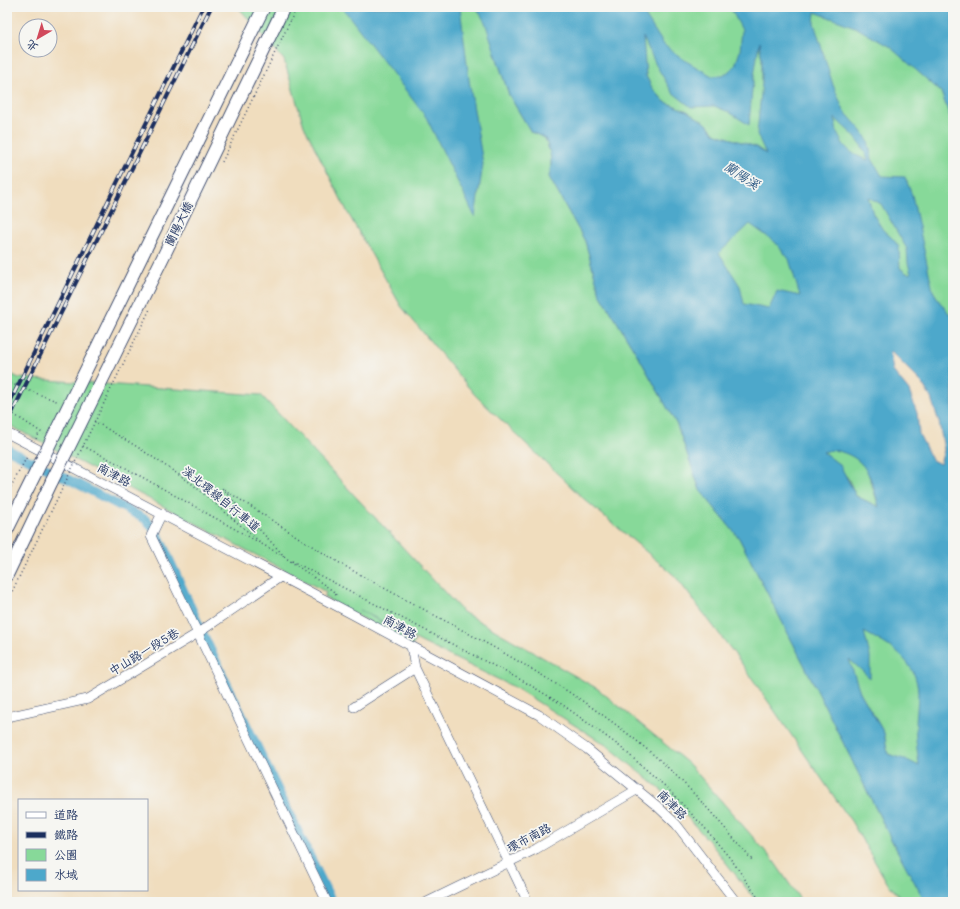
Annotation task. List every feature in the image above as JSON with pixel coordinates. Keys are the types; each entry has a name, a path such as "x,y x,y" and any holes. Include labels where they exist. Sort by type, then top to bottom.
{"main road":[{"name":"蘭陽大橋","path":"7,530 36,472 49,436 264,7"},
{"name":"蘭陽大橋","path":"7,575 52,481 78,444 284,7"}],"street":[{"name":"南津路","path":"7,433 162,513 539,715 587,749 638,789 676,824 736,902"},
{"path":"162,513 151,536 202,631 327,902"},
{"name":"中山路一段5巷","path":"7,717 88,699 202,631 280,577"},
{"path":"411,646 415,668 528,902"},
{"path":"354,707 415,668"},
{"name":"環市南路","path":"427,902 543,845 638,789"}],"path":[{"path":"7,382 62,403"},
{"path":"7,410 40,432 49,436"},
{"name":"溪北環線自行車道","path":"78,444 115,462 264,545 191,483 140,448 93,420"},
{"path":"34,444 40,432"},
{"path":"7,602 63,487 78,444"},
{"path":"7,494 30,450"},
{"path":"338,597 333,591 286,558 242,512 222,488 354,571 536,671 591,706 644,746 672,772 752,860"},
{"path":"127,651 132,673"}],"green space":[{"path":"238,7 503,7 495,53 509,95 531,132 545,138 551,158 549,177 585,241 600,294 641,361 677,425 700,490 739,538 892,841 926,902 905,902 888,884 851,821 740,661 675,576 584,499 475,395 401,306 349,215 304,126 284,60"},
{"path":"641,7 737,7 759,41 762,59 762,83 767,155 756,147 714,133 707,124 687,111 665,102 652,88 646,76"},
{"path":"850,7 941,92 953,122 953,318 941,304 933,291 912,274 906,273 900,268 883,246 771,12"},
{"path":"673,159 786,229 818,306 733,327"},
{"path":"7,372 19,378 261,395 463,612 598,689 689,764 773,860 802,902 757,902 709,841 666,794 609,747 514,687 423,643 360,610 415,641 412,646 324,597 326,592 7,424"},
{"path":"798,385 867,470 879,507 856,496 848,478 823,451"},
{"path":"774,511 953,659 953,876 889,762 884,733 860,692"}],"water":[{"path":"342,7 460,7 469,80 483,164 475,217 426,117"},
{"name":"蘭陽溪","path":"476,7 500,7 503,9 503,7 641,7 664,45 686,61 712,76 723,76 735,66 740,51 742,30 730,7 953,7 953,122 941,92 890,47 855,27 815,12 814,23 833,85 844,111 862,131 868,141 872,159 882,176 905,177 912,195 933,291 941,304 953,318 953,902 926,902 922,896 892,841 739,538 700,490 677,425 641,361 600,294 585,241 549,177 551,158 545,138 531,132 509,95 485,22","holes":["643,37 656,65 672,92 691,107 714,106 729,112 749,125 752,90 759,43 762,59 762,83 757,134 766,154 756,147 714,133 707,124 687,111 665,102 652,88 646,76","835,118 858,141 868,160 854,154 849,150 840,139","868,197 881,204 907,249 908,263 911,274 906,273 900,268 899,247 883,230 873,214","750,224 775,242 789,259 800,296 777,291 769,309 744,304 740,286 719,253","890,351 922,383 931,398 939,422 944,450 940,464 932,460 919,434 917,413 909,391 893,371","833,450 844,453 853,457 860,463 870,477 879,507 856,496 840,465 823,452","864,632 900,655 913,672 918,693 916,742 919,766 907,760 888,754 884,733 860,692 849,659 870,678 870,656"]}],"waterway":[{"path":"7,449 145,519 158,534 205,638 332,902"}],"railway":[{"path":"7,408 203,7"},
{"path":"7,423 211,7"}]}
